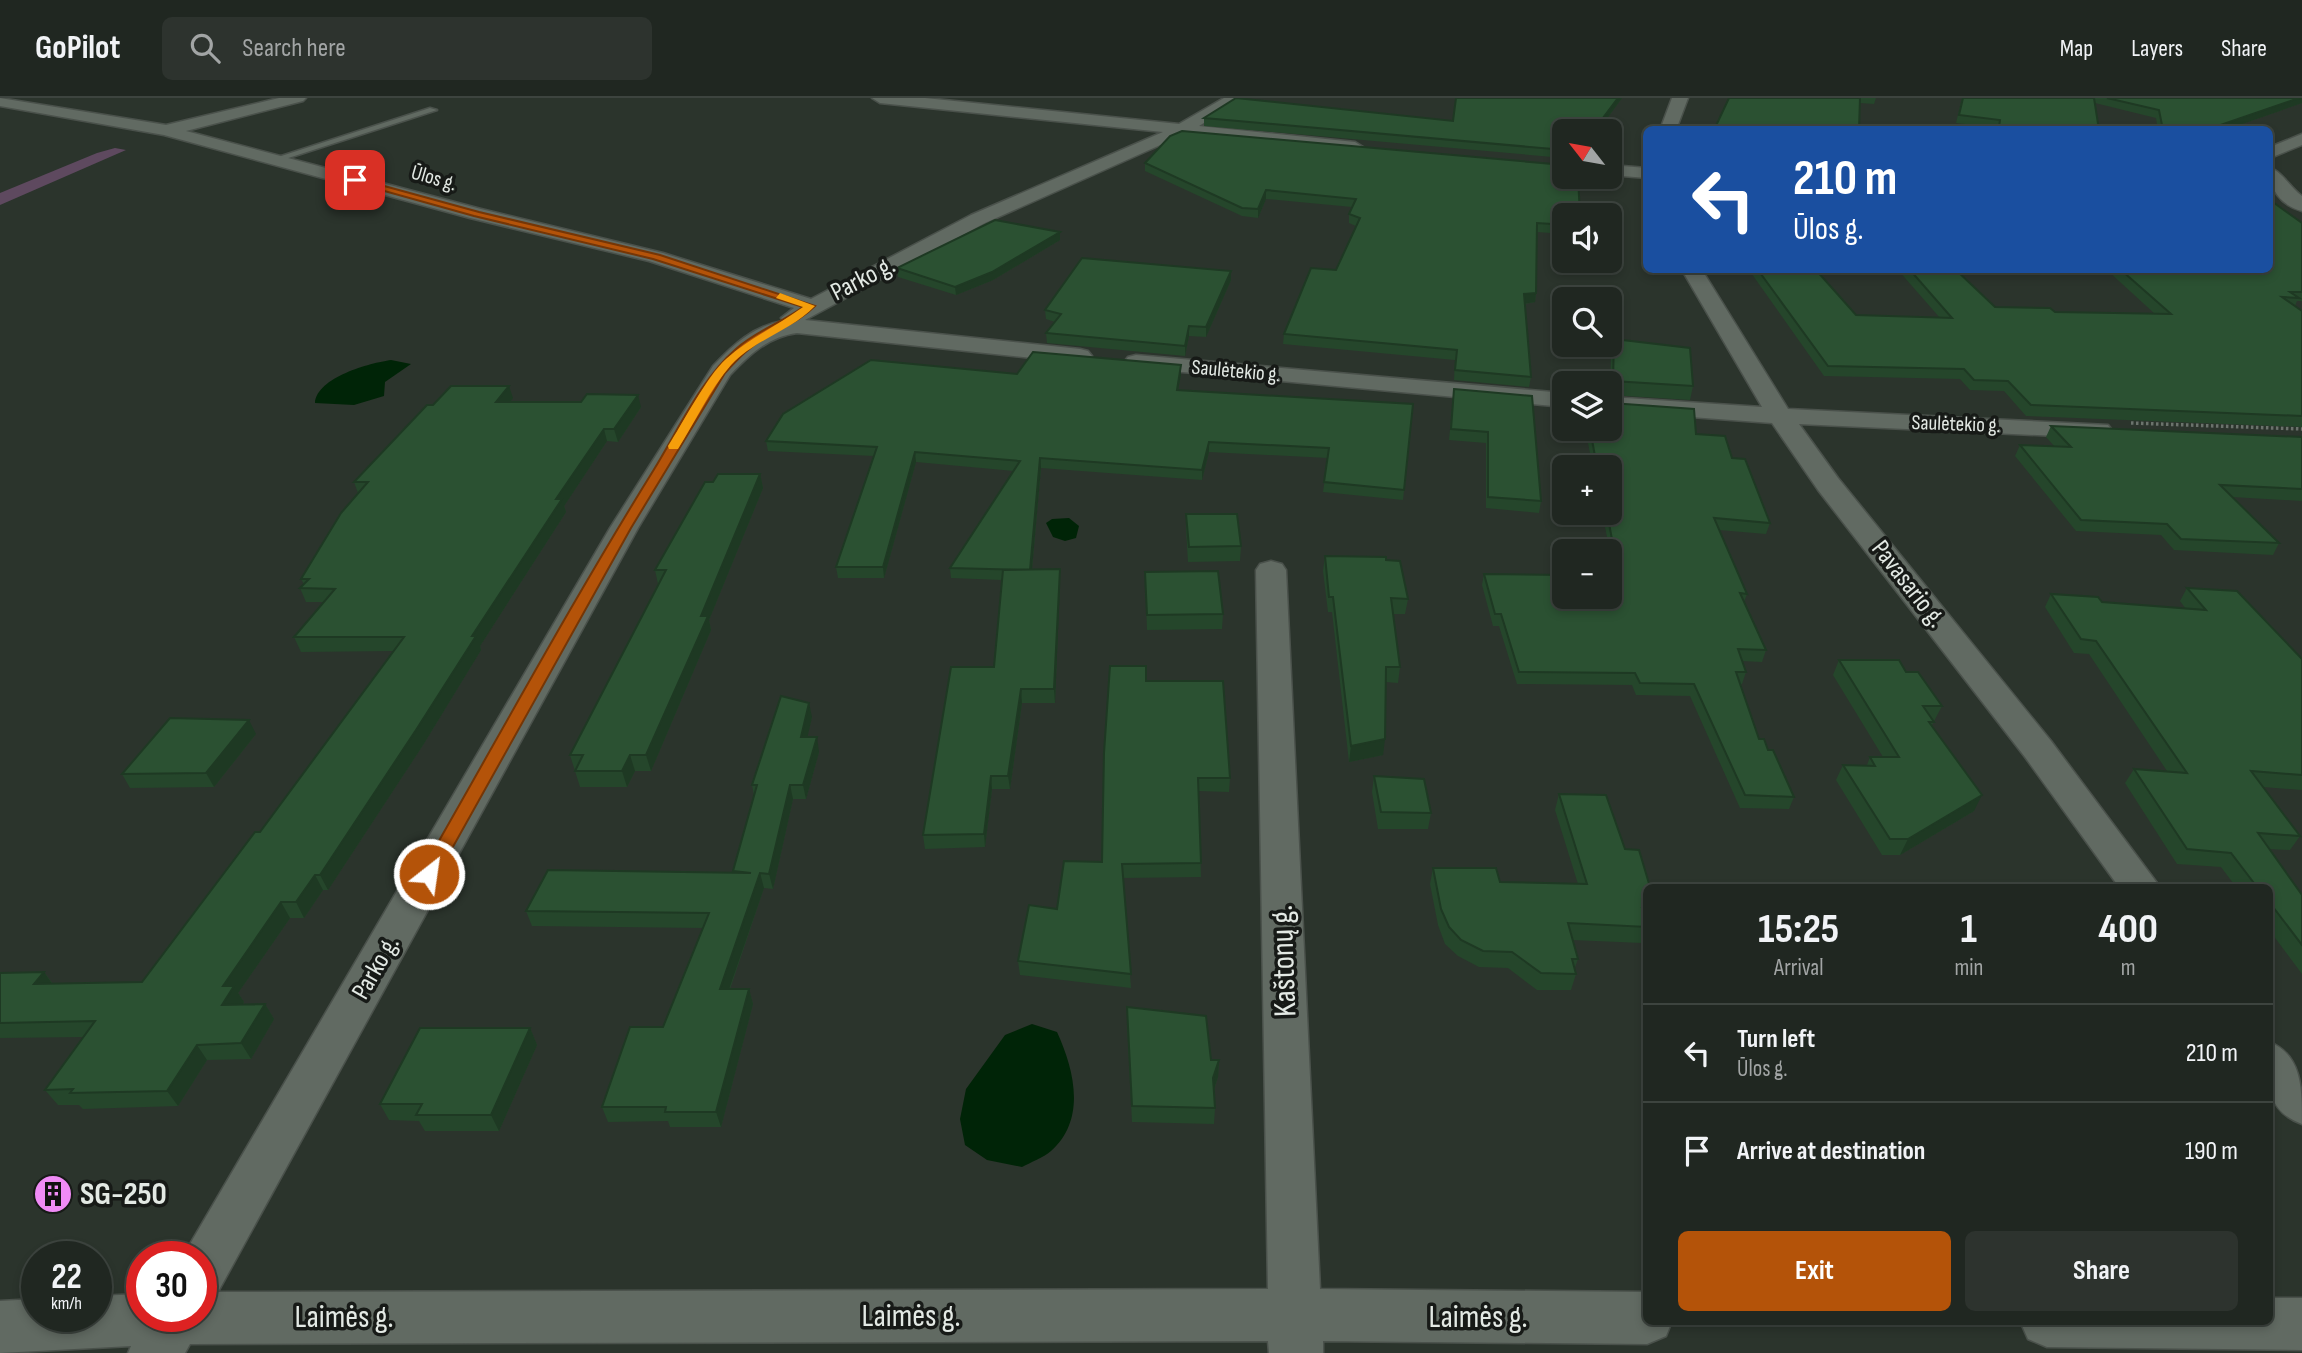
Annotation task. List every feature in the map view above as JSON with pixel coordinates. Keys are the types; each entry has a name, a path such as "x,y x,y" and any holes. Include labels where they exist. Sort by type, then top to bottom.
{"street":[{"path":"165,131 298,98"},
{"path":"880,98 1179,131 1377,149"},
{"name":"Parko g.","path":"217,1245 678,439 727,363 765,333 1015,201 1179,131 1235,98"},
{"path":"1670,126 1680,98"},
{"name":"Ūlos g.","path":"0,101 165,131 477,214 656,257 796,316"},
{"path":"2273,152 2302,139"},
{"path":"1622,171 1643,173"},
{"path":"2273,177 2284,192 2302,205"},
{"name":"Pavasario g.","path":"1694,273 1780,416 1828,485 2038,749 2138,884"},
{"name":"Saulėtekio g.","path":"796,316 814,327 908,340 1552,399"},
{"name":"Saulėtekio g.","path":"1622,405 1780,416 2126,430"},
{"name":"Kaštonų g.","path":"1271,570 1295,1334"},
{"path":"2273,1065 2302,1104"},
{"name":"Laimės g.","path":"217,1329 1295,1334 1643,1318"},
{"path":"2273,1324 2302,1324"},
{"name":"Laimės g.","path":"0,1327 126,1328"}],"lane":[{"path":"276,159 433,110"}],"shaded area":[{"path":"115,148 126,150 0,205 0,193"},
{"path":"391,360 411,364 385,382 384,396 354,405 315,403 318,394 334,379 358,368"},
{"path":"1069,518 1079,526 1076,538 1065,541 1053,537 1046,523 1052,519"},
{"path":"1032,1024 1057,1032 1072,1077 1073,1109 1070,1124 1051,1151 1022,1167 987,1160 965,1145 960,1119 966,1089 1005,1035"}],"building":[{"path":"1236,98 1453,121 1456,98 1618,98 1602,119 1552,119 1552,149 1204,118"},
{"path":"1729,98 1860,98 1859,126 1716,126"},
{"path":"1963,98 2094,98 2098,126 1999,126 2000,120 1959,115"},
{"path":"2107,98 2299,98 2218,126 2162,126 2159,110"},
{"path":"1182,131 1552,164 1552,189 1579,189 1579,203 1552,203 1552,224 1537,223 1536,293 1524,294 1531,377 1455,370 1457,350 1284,334 1311,268 1336,270 1360,218 1349,214 1356,199 1266,190 1258,209 1242,208 1145,163 1170,136"},
{"path":"2273,202 2302,223 2302,292 2290,292 2299,298 2282,297 2302,311 2302,416 2031,405 2008,381 1974,380 1964,369 1828,366 1760,273 1819,273 1856,315 1952,318 1913,273 1959,273 1995,307 2050,308 2055,312 2171,314 2124,273 2273,273"},
{"path":"995,220 1060,232 992,272 955,287 897,268"},
{"path":"1082,258 1231,271 1206,327 1189,326 1185,346 1046,333 1061,314 1045,310"},
{"path":"1622,340 1690,348 1693,386 1622,382 1622,371 1613,371 1614,357 1622,357"},
{"path":"1033,352 1181,365 1177,390 1413,404 1404,490 1324,482 1329,448 1209,442 1202,470 1040,458 1030,570 950,568 1020,461 915,452 883,567 836,567 877,447 766,441 783,414 871,360 1017,374"},
{"path":"451,386 509,386 496,402 581,402 587,394 638,395 614,429 604,429 556,499 562,499 472,636 476,636 416,730 320,875 315,875 296,902 281,902 223,986 234,986 222,1005 265,1004 241,1043 197,1045 167,1091 70,1093 73,1089 45,1090 95,1021 0,1023 0,973 44,972 34,984 142,982 255,832 260,832 404,637 294,637 335,589 300,588 309,579 301,579 341,513 368,482 354,482 427,405 433,405"},
{"path":"1454,389 1532,396 1541,501 1488,497 1488,432 1451,429"},
{"path":"1622,404 1694,409 1696,434 1725,436 1732,458 1745,459 1770,523 1714,518 1747,594 1740,593 1766,650 1738,649 1746,672 1736,672 1759,739 1764,739 1768,750 1773,750 1794,797 1745,795 1694,684 1640,683 1635,673 1519,672 1501,614 1495,614 1484,574 1552,575 1552,609 1622,609 1622,539 1612,539 1609,525 1622,525 1622,455 1595,455 1592,441 1622,441"},
{"path":"2051,426 2302,437 2302,489 2220,485 2279,543 2181,539 2167,524 2081,520 2020,445 2071,447"},
{"path":"718,474 760,474 701,616 708,616 646,755 630,755 622,771 575,771 583,755 570,755 666,570 655,570 705,482 713,482"},
{"path":"1186,514 1237,514 1241,546 1189,547"},
{"path":"1325,556 1386,557 1386,560 1400,561 1408,599 1391,598 1400,667 1386,667 1385,739 1351,746 1333,597 1329,597"},
{"path":"1060,569 1054,689 1021,689 1008,776 991,776 984,834 923,835 951,667 994,667 1003,570"},
{"path":"1218,571 1223,614 1147,615 1145,572"},
{"path":"2187,588 2237,591 2302,659 2302,775 2251,771 2300,836 2258,833 2302,895 2302,945 2273,907 2273,884 2255,884 2231,853 2187,849 2134,769 2187,773 2096,641 2081,639 2051,594 2098,597 2102,602 2206,610"},
{"path":"1839,660 1899,660 1906,672 1918,672 1942,706 1923,706 1934,722 1929,722 1982,795 1908,839 1890,839 1843,765 1875,766 1870,757 1899,757"},
{"path":"1110,666 1146,666 1146,681 1223,681 1230,778 1198,778 1201,863 1122,864 1131,974 1018,961 1029,905 1057,909 1064,861 1102,862 1104,753"},
{"path":"781,696 809,703 801,737 817,737 803,785 790,785 769,874 760,873 720,989 749,989 716,1112 665,1112 666,1107 602,1107 630,1027 663,1027 709,913 526,911 548,870 751,873 733,871 757,785 752,785"},
{"path":"170,718 249,720 206,773 122,774"},
{"path":"1374,776 1424,779 1431,813 1381,812"},
{"path":"1559,794 1606,795 1625,849 1639,850 1649,884 1643,884 1643,927 1568,923 1578,959 1572,959 1576,974 1541,973 1512,952 1483,951 1461,940 1449,927 1441,909 1433,868 1496,868 1500,882 1587,884"},
{"path":"1127,1007 1206,1016 1211,1060 1219,1060 1213,1078 1215,1108 1132,1106"},
{"path":"420,1028 530,1028 491,1115 416,1115 422,1104 380,1104"}],"slow traffic":[{"path":"674,446 727,363 765,333 782,327 810,306 780,296"}],"place":[{"name":"SG-250","path":"53,1194"}],"route":[{"path":"355,180 477,214 656,257 810,306 782,327 765,333 740,351 721,371 624,528 429,874"}]}
